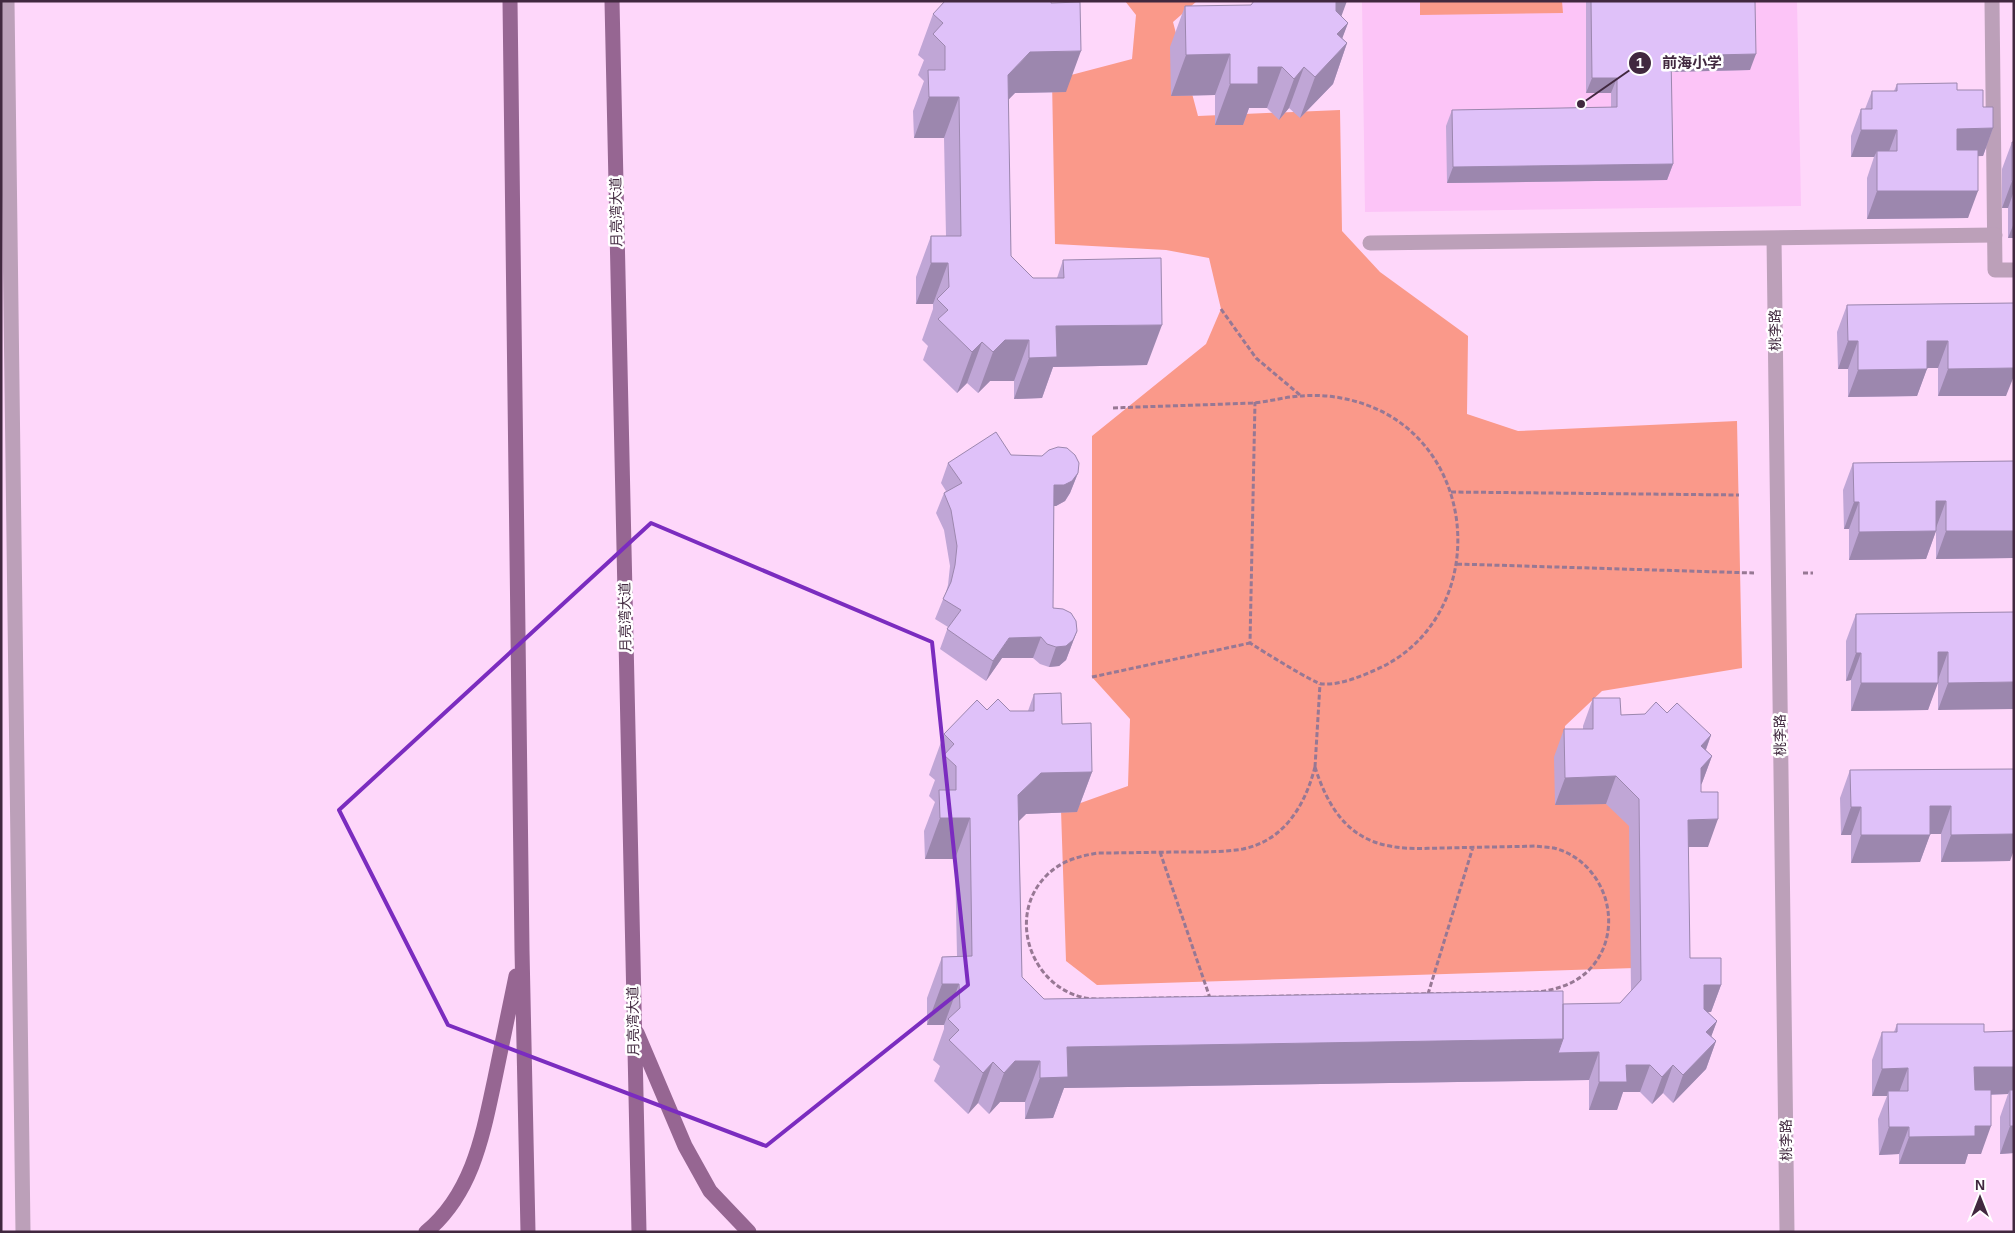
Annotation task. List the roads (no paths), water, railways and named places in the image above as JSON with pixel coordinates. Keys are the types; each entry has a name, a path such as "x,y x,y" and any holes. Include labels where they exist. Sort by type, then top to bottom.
{"main road":[{"path":"510,1 522,950 528,1232"},
{"name":"月亮湾大道","path":"612,1 638,1232"},
{"path":"426,1232 452,1204 464,1187 473,1164 482,1136 522,950"},
{"path":"633,1025 685,1146 710,1191 749,1232"}],"street":[{"path":"7,1 23,1232"},
{"path":"1992,1 1995,270 2014,270"},
{"path":"1370,243 1995,235"},
{"name":"桃李路","path":"1774,238 1787,1232"}],"place":[{"name":"前海小学","path":"1581,104"}]}
